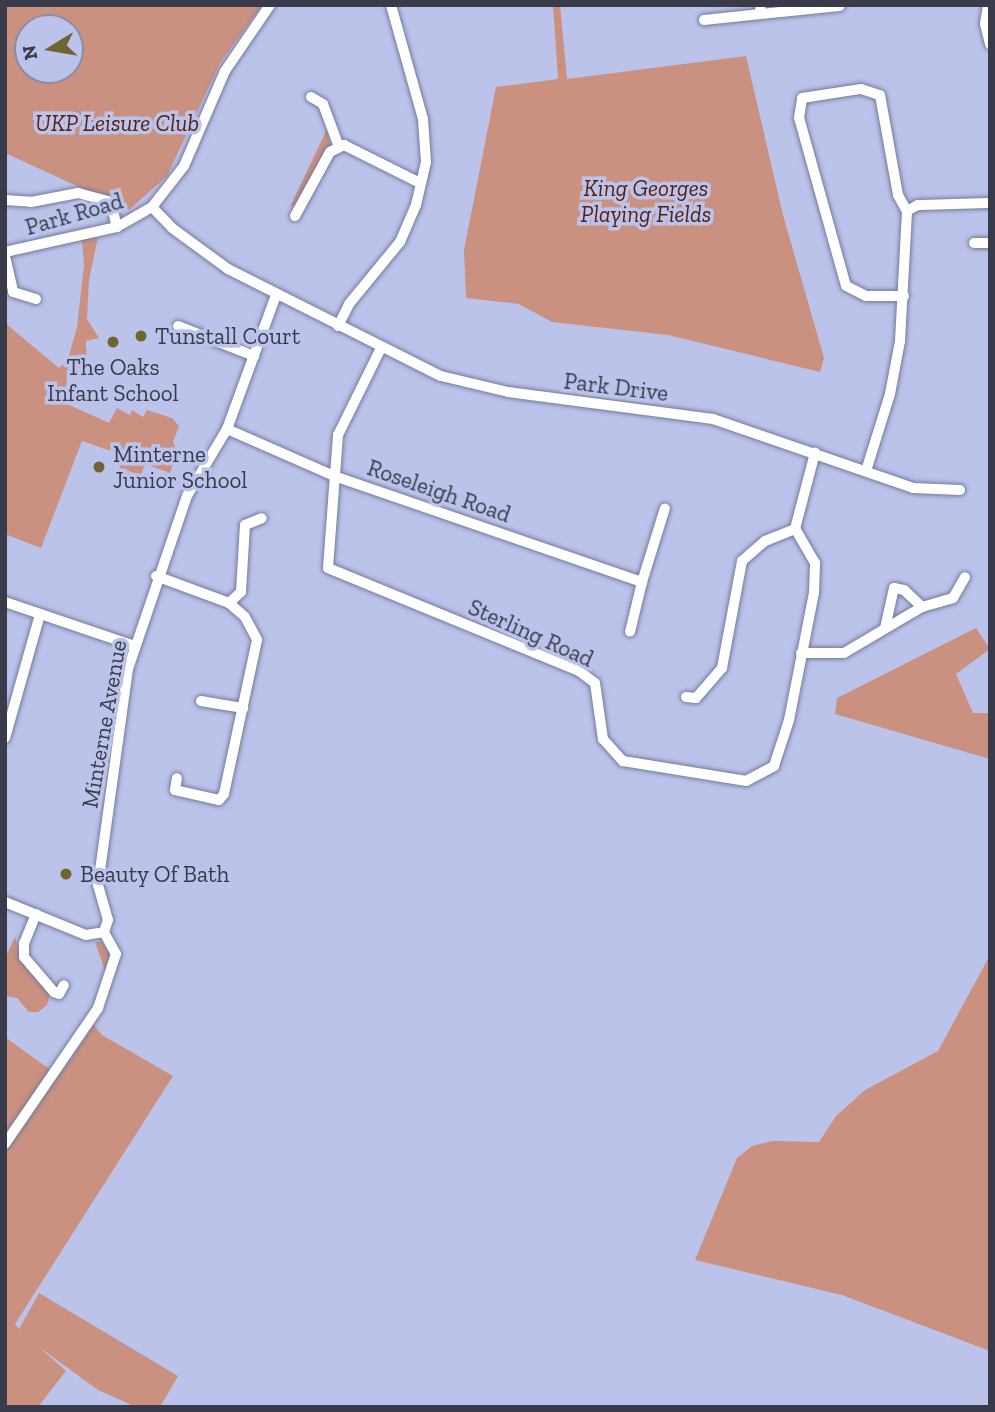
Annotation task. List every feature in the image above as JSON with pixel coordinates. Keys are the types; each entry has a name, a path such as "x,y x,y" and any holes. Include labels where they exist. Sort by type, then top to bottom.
{"street":[{"path":"152,207 184,166 225,71 270,5"},
{"path":"338,326 349,304 400,242 416,205 420,183 427,140 391,5"},
{"path":"988,5 985,24 990,44"},
{"path":"704,20 761,10 839,6"},
{"path":"866,471 890,394 904,296 906,211 898,195 880,95 861,89 802,99 799,118 846,286 866,296 904,296"},
{"path":"311,97 323,104 339,147"},
{"path":"295,216 330,152 339,147 349,146 420,183"},
{"path":"5,200 31,202 78,193 111,202 117,227"},
{"path":"906,211 918,205 990,203"},
{"name":"Park Road","path":"5,254 117,227 152,207"},
{"name":"Park Drive","path":"152,207 206,255 276,295 381,348 463,383 713,419 913,488 960,490"},
{"path":"974,243 990,243"},
{"path":"5,254 13,292 36,299"},
{"name":"Minterne Avenue","path":"5,1144 98,1008 116,954 104,932 108,920 99,886 135,646 156,576 187,496 226,429 276,295"},
{"path":"178,326 254,356"},
{"name":"Sterling Road","path":"381,348 341,425 326,563 332,573 579,671 595,684 603,739 623,761 746,781 763,774 778,758 814,593 815,563 795,529"},
{"name":"Roseleigh Road","path":"226,429 334,476 642,582"},
{"path":"686,697 696,698 722,668 742,561 765,541 795,529 815,453"},
{"path":"630,632 665,508"},
{"path":"229,603 241,592 245,525 262,519"},
{"path":"156,576 229,603 245,617 257,640 224,794 219,800 175,790 177,778"},
{"path":"801,653 844,653 922,607 953,598 965,577"},
{"path":"885,628 894,588 904,590 922,607"},
{"path":"5,602 135,646"},
{"path":"5,738 40,614"},
{"path":"201,701 243,708"},
{"path":"5,902 86,934 104,932"},
{"path":"36,914 24,943 24,957 54,992 58,994 64,985"}],"green space":[{"name":"UKP Leisure Club","path":"5,5 262,5 220,63 167,176 129,210 5,153"},
{"name":"King Georges Playing Fields","path":"553,5 560,5 567,79 746,56 783,215 824,358 820,372 668,335 552,322 519,304 466,298 464,250 496,87 558,79"},
{"path":"327,129 330,147 297,204 290,207"},
{"path":"98,237 89,280 87,319 99,338 86,341 87,366 73,369 68,363 65,403 109,423 117,408 130,415 132,410 143,417 147,410 172,418 179,426 173,442 177,452 170,473 145,464 141,475 120,468 117,453 82,441 41,548 5,534 5,323 59,368 68,359 77,327 84,265 82,240"},
{"path":"976,628 990,649 956,674 973,713 990,713 990,759 835,714 837,698"},
{"path":"15,937 20,954 50,995 47,1005 38,1012 29,1012 17,998 5,996 5,958"},
{"path":"95,942 102,942 110,953 106,973"},
{"path":"990,955 990,1351 842,1295 695,1260 737,1158 752,1146 772,1141 819,1142 836,1116 865,1090 938,1051"},
{"path":"94,1025 102,1035 173,1076 15,1324 19,1329 39,1293 178,1376 160,1407 136,1407 98,1390 39,1347 66,1371 38,1407 5,1407 5,1151"},
{"path":"5,1037 52,1071 5,1139"}],"place":[{"name":"Tunstall Court","path":"141,336"},
{"name":"The Oaks Infant School","path":"113,342"},
{"name":"Minterne Junior School","path":"99,467"},
{"name":"Beauty Of Bath","path":"66,874"}]}
